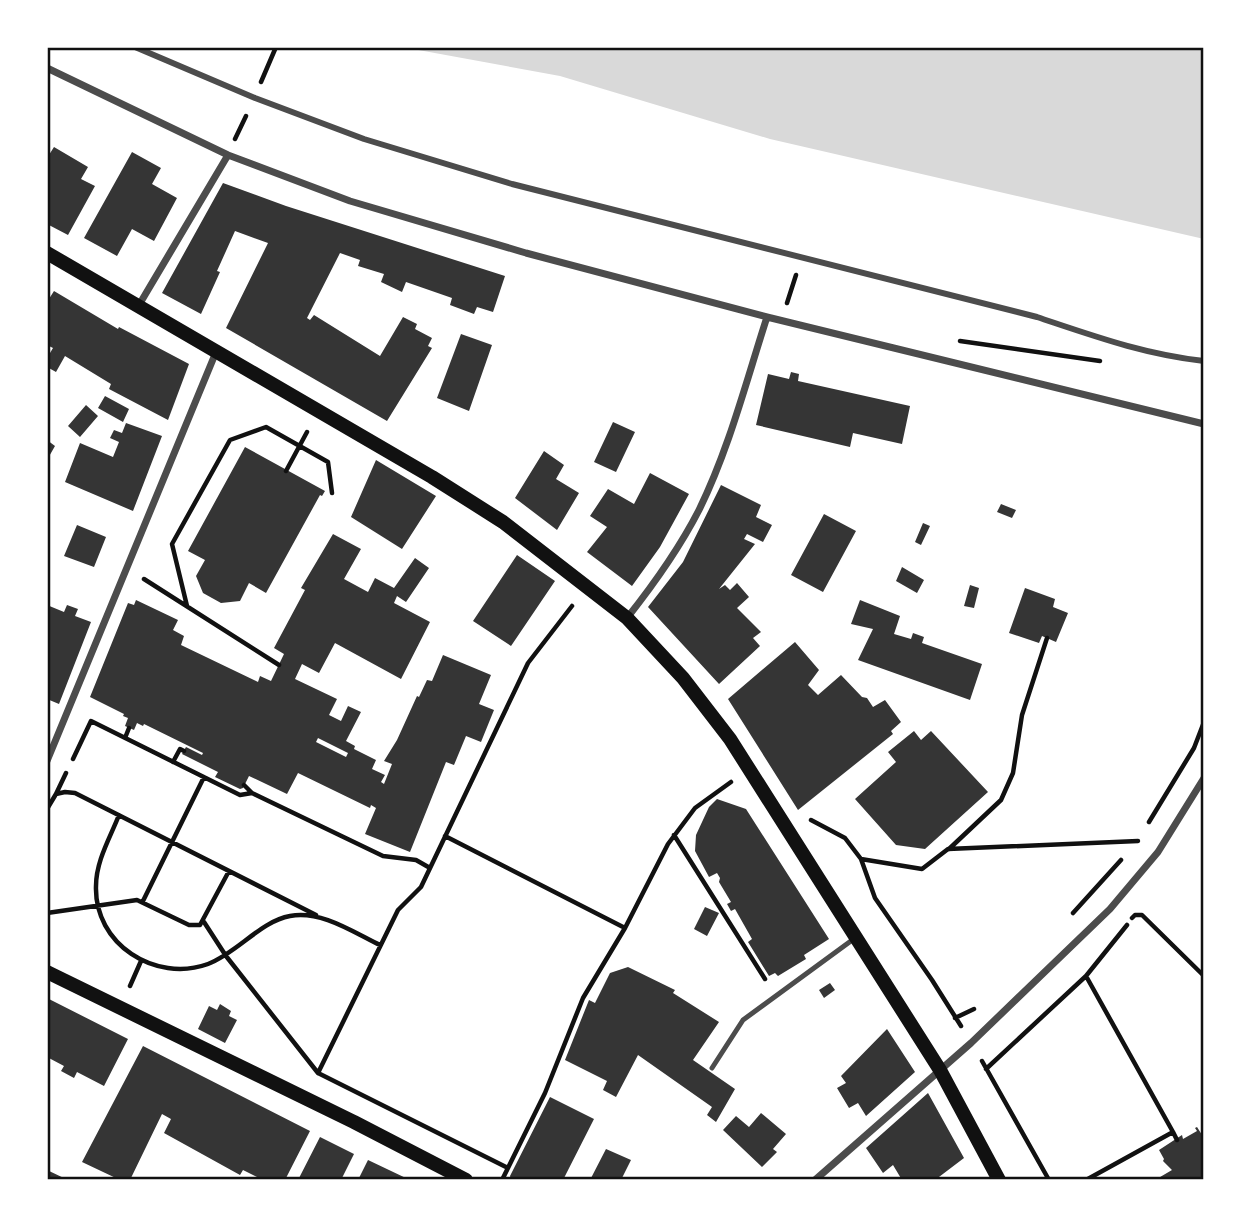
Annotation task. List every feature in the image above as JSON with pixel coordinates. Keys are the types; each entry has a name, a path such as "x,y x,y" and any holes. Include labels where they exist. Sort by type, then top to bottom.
{"main road":[{"path":"47,253 432,477 577,577 627,618 708,707 940,1070 999,1180"},
{"path":"47,971 342,1115 466,1180"}],"street":[{"path":"135,47 255,98 364,139 512,184 1037,317 1122,346 1162,356 1204,361"},
{"path":"47,68 228,155 349,201 526,253 782,321 1204,424"},
{"path":"139,306 228,155"},
{"path":"627,618 670,561 699,510 726,447 767,317"},
{"path":"47,761 217,351"},
{"path":"815,1180 971,1043 1110,909 1158,852 1204,778"}],"lane":[{"path":"712,1068 743,1020 855,937"}],"path":[{"path":"228,155 276,47"},
{"path":"782,321 801,256"},
{"path":"950,339 1113,363"},
{"path":"187,606 172,544 230,440 266,427 328,462 332,493"},
{"path":"286,471 309,428"},
{"path":"138,575 279,665"},
{"path":"204,922 226,956 318,1073 398,910 421,887 528,663 580,597"},
{"path":"861,859 922,869 1002,800 1013,773 1022,715 1047,638"},
{"path":"86,708 91,721 204,777 228,786 240,795 253,793"},
{"path":"47,809 91,721"},
{"path":"1148,824 1194,748 1204,722"},
{"path":"125,738 129,728"},
{"path":"173,762 180,749 184,751"},
{"path":"144,901 204,777"},
{"path":"502,1180 545,1093 583,998 625,928 655,867 674,835 695,808 734,780"},
{"path":"244,785 253,793 383,856 416,860 430,868"},
{"path":"56,794 75,793 380,946"},
{"path":"119,815 96,875 97,904 105,925 116,941 141,961 156,967 188,968 205,965 226,956 274,921 289,916 321,918"},
{"path":"809,819 845,838 861,859 875,898 932,980 971,1043 1049,1180"},
{"path":"1068,918 1138,841 1143,832"},
{"path":"674,835 775,996"},
{"path":"445,836 625,928"},
{"path":"948,849 1138,841"},
{"path":"47,913 129,899 144,901 189,925 200,925 204,922 229,871"},
{"path":"986,1069 1086,976 1133,917 1139,915 1150,922 1204,976"},
{"path":"126,995 141,961"},
{"path":"1086,976 1177,1140"},
{"path":"955,1018 980,1006"},
{"path":"1086,1180 1173,1132"}],"shaded area":[{"path":"402,47 1204,47 1204,239 770,139 560,76"}],"building":[{"path":"54,147 88,167 81,179 95,186 68,235 47,224 47,158"},
{"path":"132,152 161,168 152,184 177,198 154,241 132,229 117,256 84,238"},
{"path":"223,183 286,206 505,276 493,312 477,307 474,314 450,305 452,298 406,282 402,292 381,282 384,274 358,266 360,260 340,253 307,318 310,320 314,315 380,356 403,317 417,324 415,329 432,338 428,346 432,348 387,421 226,328 268,243 235,231 201,314 162,293"},
{"path":"54,291 118,329 119,327 189,364 168,420 109,389 111,384 65,356 56,372 47,367 47,358 53,348 47,345 47,302"},
{"path":"461,334 492,345 469,411 437,398"},
{"path":"791,372 799,374 798,381 910,406 902,444 853,433 850,447 756,425 768,374 789,379"},
{"path":"105,396 129,409 123,422 98,408"},
{"path":"86,405 98,416 80,437 68,426"},
{"path":"613,422 635,432 616,472 594,462"},
{"path":"126,423 162,436 133,511 65,482 80,443 113,457 119,442 110,438 114,430 122,433"},
{"path":"47,440 55,446 47,460"},
{"path":"245,447 325,491 320,495 266,593 249,583 240,601 221,603 203,593 196,576 205,560 188,551"},
{"path":"544,451 564,465 556,479 579,493 557,530 515,498"},
{"path":"376,460 436,496 402,549 351,517"},
{"path":"650,473 689,494 660,547 632,586 587,552 607,527 590,516 608,489 634,504"},
{"path":"721,485 761,505 756,517 772,525 763,542 747,534 744,539 755,544 719,589 725,585 730,590 737,583 749,597 737,608 761,632 753,638 760,646 719,684 648,607 683,562"},
{"path":"1001,504 1016,510 1012,518 997,512"},
{"path":"824,514 856,531 823,592 791,575"},
{"path":"923,523 930,526 921,545 915,542"},
{"path":"77,525 106,537 94,567 64,556"},
{"path":"333,534 361,549 344,579 368,592 375,578 394,588 415,558 429,568 406,602 397,596 394,603 430,622 401,679 335,643 319,673 302,664 295,679 337,699 329,715 341,721 348,706 361,712 346,741 355,746 354,749 376,760 372,769 385,775 381,782 384,784 392,764 384,761 417,696 419,697 427,680 432,681 443,655 491,675 479,704 494,710 481,742 466,736 454,765 446,762 410,852 365,834 376,808 371,805 370,808 298,773 287,794 249,776 240,789 215,777 218,772 182,754 186,747 202,755 203,753 144,724 143,726 137,723 134,730 125,726 128,718 123,716 124,714 90,697 128,603 134,605 136,600 178,620 173,630 184,636 181,645 258,682 260,676 271,681 284,654 274,648 305,590 301,588","holes":["318,738 348,753 346,757 316,742"]},
{"path":"517,555 555,581 511,646 473,621"},
{"path":"902,567 924,580 917,593 896,581"},
{"path":"970,585 979,588 974,608 964,606"},
{"path":"1025,588 1055,599 1053,607 1068,613 1056,642 1042,636 1039,643 1009,633"},
{"path":"860,600 900,616 894,634 911,639 913,633 924,637 922,643 982,664 970,700 858,660 873,629 851,624"},
{"path":"47,605 64,612 67,605 78,609 75,616 91,622 59,704 47,699"},
{"path":"795,642 819,670 808,685 818,695 841,675 862,697 867,698 873,707 885,700 901,722 891,731 893,734 798,810 728,699"},
{"path":"914,731 921,740 931,731 988,792 925,849 896,845 855,799 896,762 888,752"},
{"path":"717,799 746,809 829,939 804,955 806,959 778,976 775,973 769,976 748,942 752,939 735,909 731,911 727,904 731,902 719,882 720,878 717,873 709,877 695,851 696,835 709,807"},
{"path":"705,907 719,913 707,936 694,929"},
{"path":"628,967 675,990 673,993 719,1022 693,1060 735,1089 716,1122 707,1115 712,1107 638,1055 616,1097 603,1090 607,1081 565,1060 589,1000 595,1003 610,973"},
{"path":"830,983 835,990 824,998 819,990"},
{"path":"47,998 128,1039 104,1086 77,1072 74,1078 61,1071 64,1066 47,1057"},
{"path":"220,1004 231,1011 229,1016 237,1020 225,1043 198,1029 209,1006 217,1010"},
{"path":"887,1029 915,1072 866,1116 858,1103 849,1108 837,1088 846,1083 841,1076"},
{"path":"143,1046 310,1131 285,1180 263,1180 243,1170 240,1175 164,1133 171,1119 162,1114 130,1180 120,1180 82,1162"},
{"path":"928,1093 964,1158 935,1180 902,1180 893,1165 883,1173 866,1148"},
{"path":"550,1097 594,1119 563,1180 511,1180 510,1176"},
{"path":"761,1113 786,1134 773,1149 777,1152 762,1167 723,1130 736,1116 749,1127"},
{"path":"1197,1127 1204,1138 1204,1180 1155,1180 1172,1170 1163,1161 1159,1150 1182,1135 1183,1139 1197,1131"},
{"path":"320,1137 354,1154 341,1180 298,1180"},
{"path":"606,1149 631,1160 621,1180 590,1180"},
{"path":"368,1160 410,1180 358,1180"},
{"path":"47,1170 68,1180 47,1180"}]}
